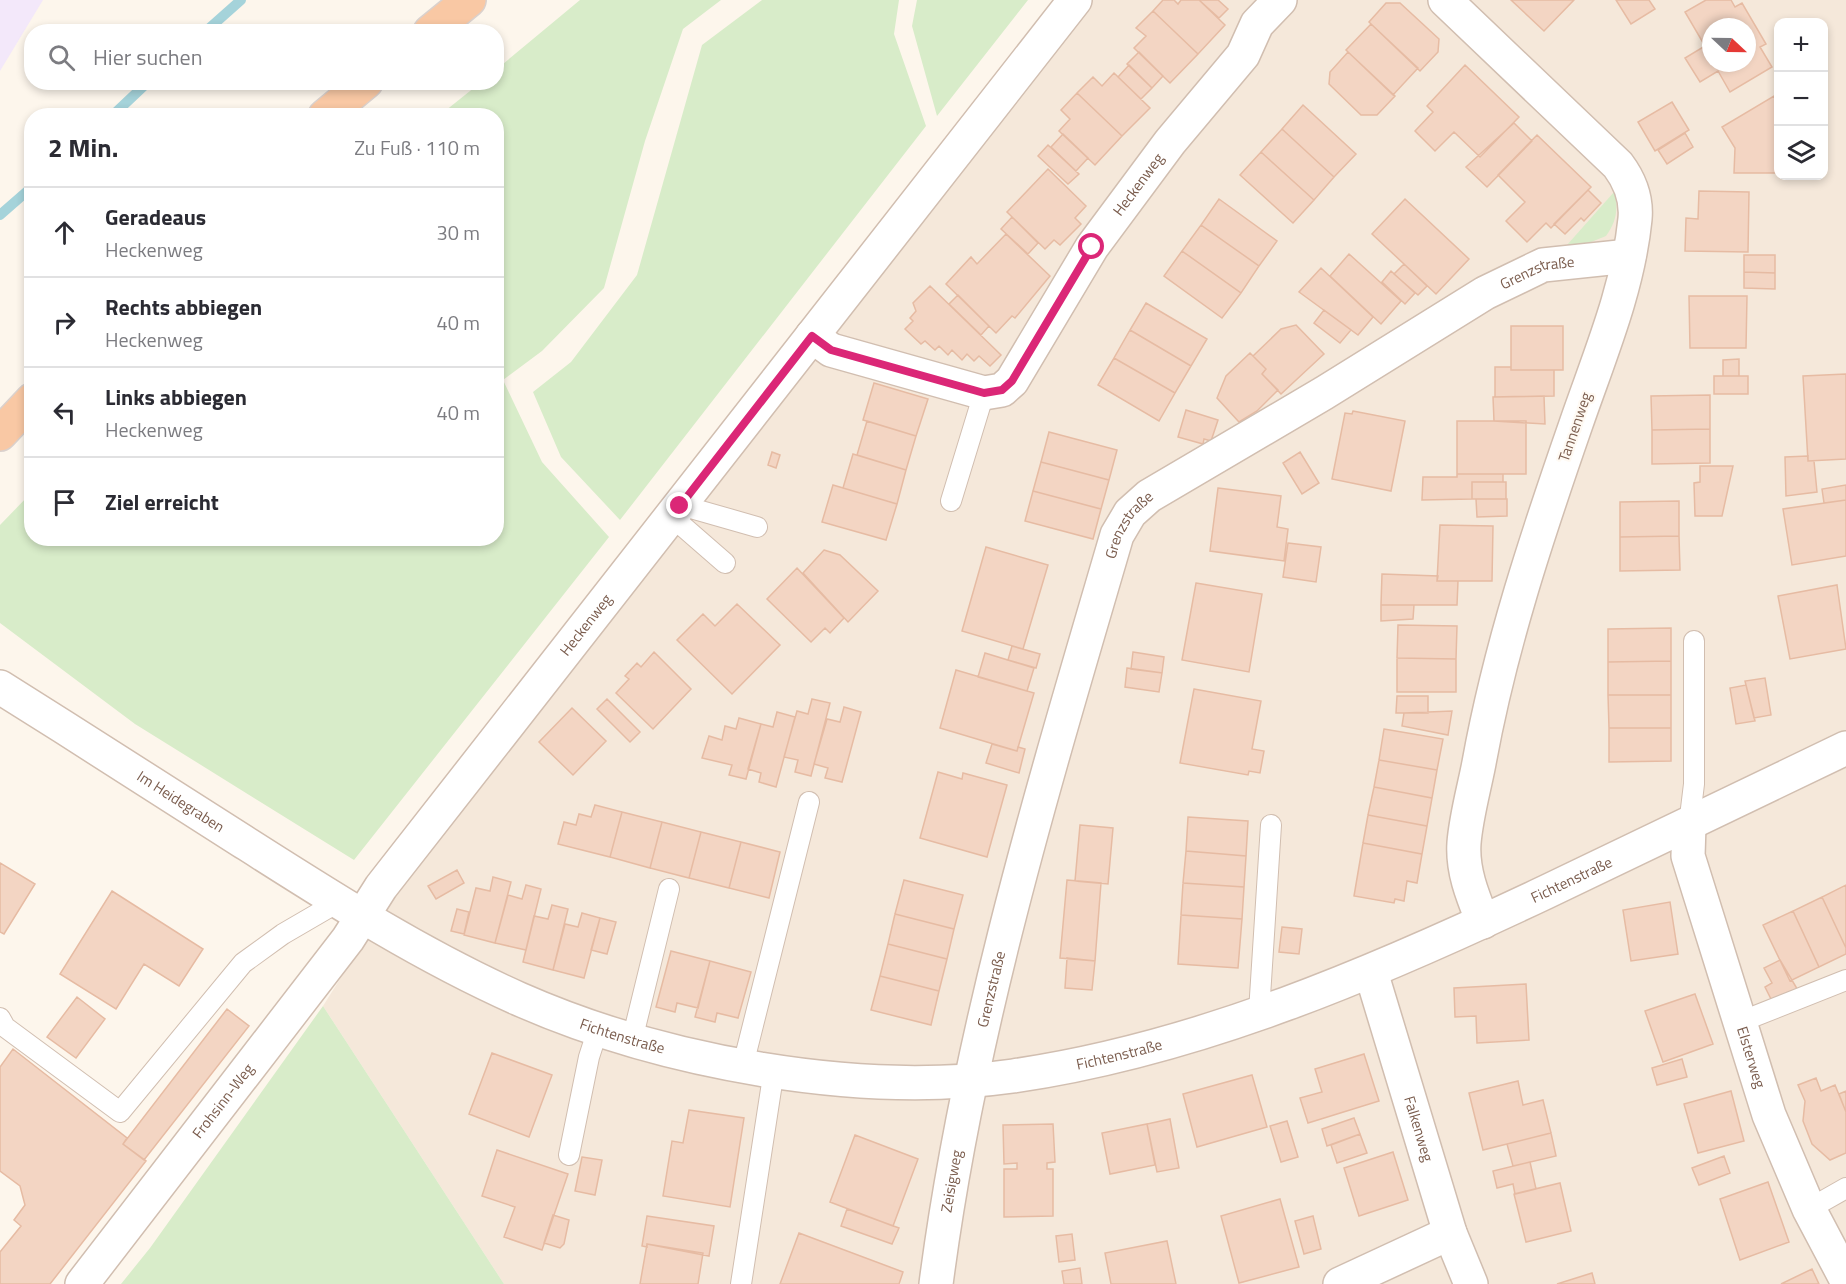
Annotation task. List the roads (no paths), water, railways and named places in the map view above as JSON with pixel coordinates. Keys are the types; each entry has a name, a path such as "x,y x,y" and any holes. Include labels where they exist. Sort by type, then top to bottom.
{"highway":[{"path":"440,24 469,0"},
{"path":"335,108 356,90"},
{"path":"0,434 24,408"}],"street":[{"name":"Heckenweg","path":"350,910 381,887 1075,0"},
{"name":"Heckenweg","path":"984,393 1002,390 1012,381 1092,247 1170,142 1243,56 1257,24 1280,0"},
{"name":"Tannenweg","path":"1445,0 1618,165 1632,190 1635,206 1629,256 1617,307 1542,521 1506,637 1491,698 1464,844 1468,886 1483,922"},
{"name":"Grenzstraße","path":"973,1080 1047,771 1117,535 1130,513 1149,496 1324,393 1485,293 1543,265 1629,256"},
{"path":"812,336 831,350 984,393"},
{"name":"Im Heidegraben","path":"0,687 350,910"},
{"name":"Fichtenstraße","path":"350,910 435,959 522,1000 632,1040 758,1068 868,1081 973,1080 1081,1064 1164,1043 1371,972 1689,825 1846,748"},
{"name":"Elsterweg","path":"1689,825 1688,856 1769,1115 1809,1209 1846,1279"},
{"name":"Frohsinn-Weg","path":"82,1284 350,910"},
{"name":"Falkenweg","path":"1371,972 1450,1233 1471,1284"},
{"name":"Zeisigweg","path":"936,1284 956,1158 973,1080"},
{"path":"1340,1284 1450,1233"}],"lane":[{"path":"951,501 984,393"},
{"path":"675,511 757,527"},
{"path":"675,511 725,563"},
{"path":"1689,825 1694,784 1694,641"},
{"path":"741,1284 758,1068 809,802"},
{"path":"1258,1012 1271,825"},
{"path":"632,1040 669,889"},
{"path":"0,1018 5,1027 120,1112 243,963 283,934 350,910"},
{"path":"1740,1022 1846,980"},
{"path":"569,1155 589,1057 598,1029"},
{"path":"1809,1209 1846,1188"}],"waterway":[{"path":"214,24 241,0"},
{"path":"120,108 140,90"},
{"path":"0,215 24,194"}]}
